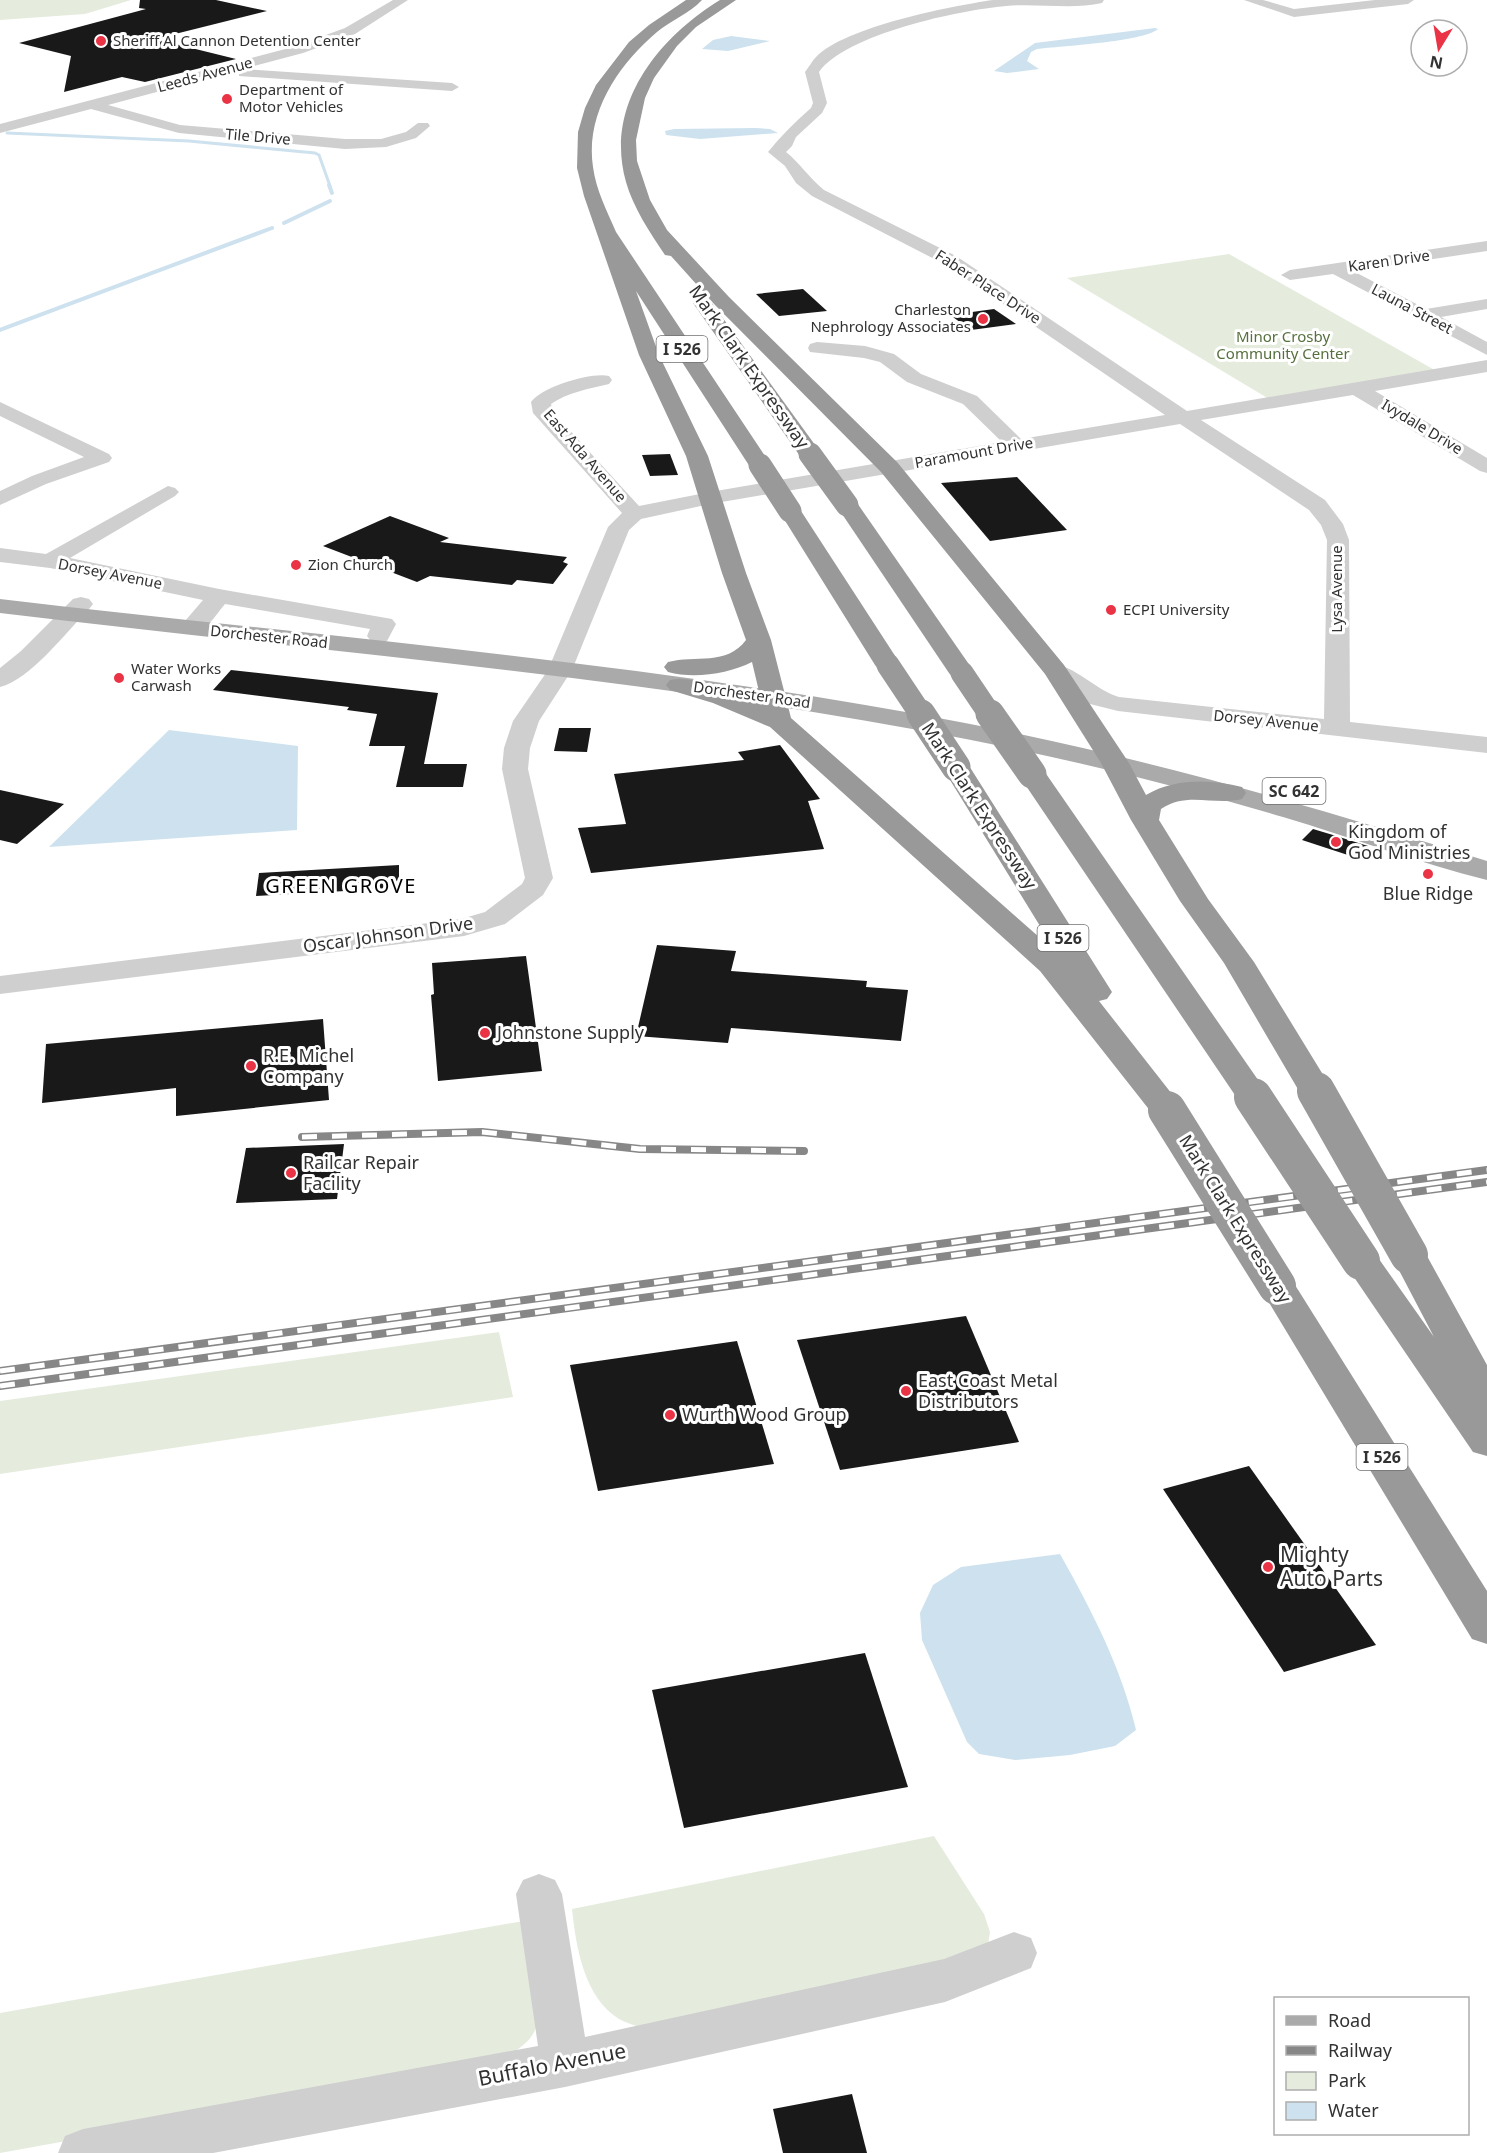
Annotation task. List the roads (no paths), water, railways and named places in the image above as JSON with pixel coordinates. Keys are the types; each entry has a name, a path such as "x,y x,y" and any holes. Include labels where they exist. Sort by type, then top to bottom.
{"highway":[{"name":"Mark Clark Expressway","path":"695,0 684,5 629,50 603,85 590,116 584,158 590,193 607,232 956,767 1487,1627"},
{"name":"Mark Clark Expressway","path":"735,2 687,28 667,51 639,93 629,136 629,160 633,180 641,200 700,300 847,506 1032,774 1253,1097 1361,1262 1487,1442"},
{"path":"607,232 649,355 697,456 759,640 773,699 1051,964 1083,1001 1167,1110"},
{"path":"660,233 722,301 890,467 1055,670 1115,763 1145,820 1195,902 1239,962 1316,1091 1409,1255 1487,1401"},
{"path":"678,676 708,666 742,659 753,652 759,640"},
{"path":"678,676 722,697 773,699"},
{"path":"1145,820 1148,806 1166,795 1199,790 1232,793"}],"main road":[{"name":"Dorchester Road","path":"0,596 76,609 678,676 773,699 970,731 1115,763 1332,821 1487,871"},
{"name":"Dorchester Road","path":"0,606 76,609"},
{"name":"Dorchester Road","path":"195,623 380,636 563,662"},
{"name":"Dorchester Road","path":"773,699 994,716 1099,739 1239,774 1487,851"}],"street":[{"name":"Leeds Avenue","path":"0,129 220,71 327,40 370,21 402,0"},
{"name":"Faber Place Drive","path":"1098,0 994,3 867,34 833,52 814,68 812,79 820,103 811,117 789,135 787,143 776,152 791,163 802,180 818,193 950,260 1185,417"},
{"path":"1250,0 1294,13 1408,0"},
{"path":"220,71 452,87"},
{"name":"Tile Drive","path":"92,105 179,129 345,144 381,144 411,135 423,126"},
{"name":"Karen Drive","path":"1290,275 1487,246"},
{"name":"Launa Street","path":"1337,269 1487,349"},
{"path":"1424,315 1487,304"},
{"path":"817,348 865,352 887,358 914,378 970,400 1017,446"},
{"name":"Paramount Drive","path":"634,514 710,498 1487,366"},
{"name":"East Ada Avenue","path":"602,380 564,388 545,398 541,402 543,413 634,514"},
{"name":"Ivydale Drive","path":"1356,388 1487,467"},
{"path":"0,408 102,458 39,480 0,499"},
{"name":"Lysa Avenue","path":"1185,417 1317,504 1332,524 1338,540 1337,729"},
{"path":"50,561 168,492"},
{"path":"563,662 619,527 634,514"},
{"name":"Dorsey Avenue","path":"0,555 50,561 219,596 384,624 380,636"},
{"path":"195,623 219,596"},
{"path":"0,681 30,656 76,609"},
{"name":"Oscar Johnson Drive","path":"0,985 356,942 464,927 495,918 533,889 539,878 515,769 516,759 526,721 563,662"},
{"name":"Dorsey Avenue","path":"1055,670 1095,698 1143,708 1487,744"},
{"path":"539,1894 565,2064"},
{"name":"Buffalo Avenue","path":"83,2153 565,2064 945,1980 1014,1953"}],"water":[{"path":"1158,29 1136,37 1037,49 1031,52 1027,61 1039,69 1007,73 994,71 1035,43"},
{"path":"731,36 770,41 728,51 702,49 713,40"},
{"path":"674,129 770,129 778,133 700,139 666,135 665,131"},
{"path":"169,730 298,746 297,830 49,847"},
{"path":"1060,1554 1114,1662 1136,1730 1115,1746 1070,1755 1015,1760 979,1754 967,1742 922,1640 920,1613 933,1585 961,1567"}],"waterway":[{"path":"7,133 189,141 315,153 319,155 330,186"},
{"path":"329,185 332,193"},
{"path":"284,223 330,201"},
{"path":"0,330 272,228"}],"railway":[{"path":"302,1137 482,1132 640,1149 804,1151"},
{"path":"0,1371 1487,1170"},
{"path":"0,1386 1487,1182"}],"place":[{"name":"Sheriff Al Cannon Detention Center","path":"101,41"},
{"name":"Department of Motor Vehicles","path":"227,99"},
{"name":"Charleston Nephrology Associates","path":"983,319"},
{"name":"Zion Church","path":"296,565"},
{"name":"ECPI University","path":"1111,610"},
{"name":"Water Works Carwash","path":"119,678"},
{"name":"Kingdom of God Ministries","path":"1336,842"},
{"name":"Blue Ridge","path":"1428,874"},
{"name":"Johnstone Supply","path":"485,1033"},
{"name":"R.E. Michel Company","path":"251,1066"},
{"name":"Railcar Repair Facility","path":"291,1173"},
{"name":"East Coast Metal Distributors","path":"906,1391"},
{"name":"Wurth Wood Group","path":"670,1415"},
{"name":"Mighty Auto Parts","path":"1268,1567"}],"district":[{"name":"GREEN GROVE","path":"341,886"}],"park label":[{"name":"Minor Crosby Community Center","path":"1283,346"}]}
